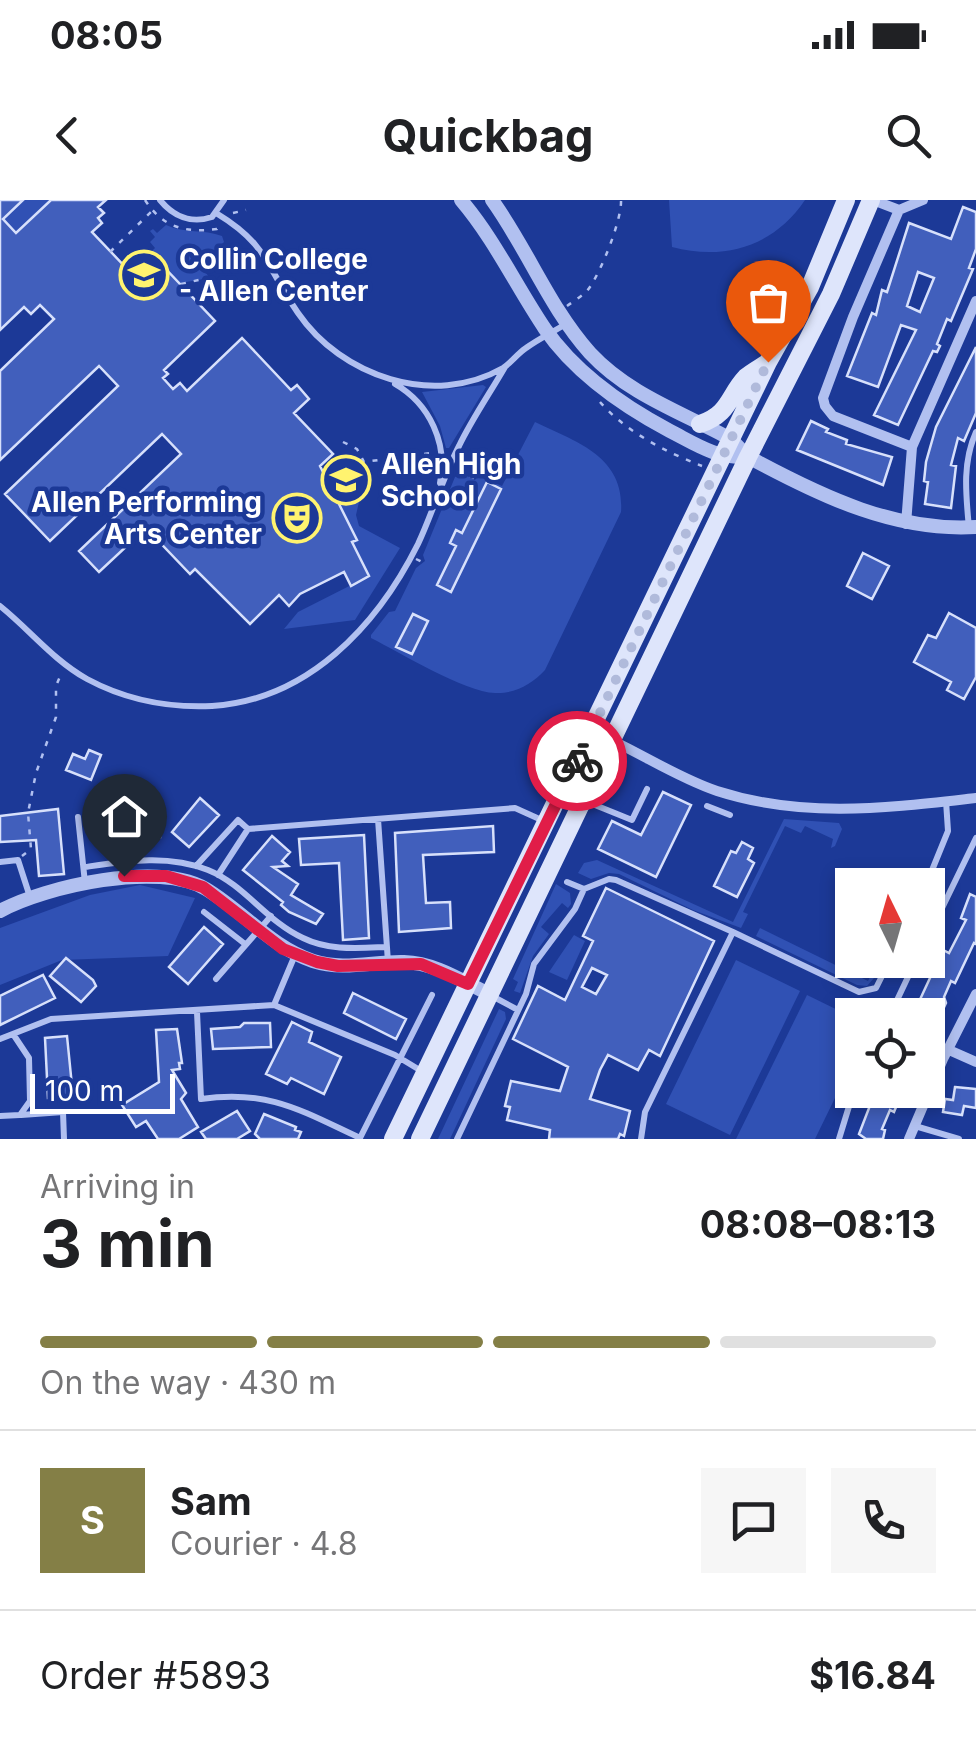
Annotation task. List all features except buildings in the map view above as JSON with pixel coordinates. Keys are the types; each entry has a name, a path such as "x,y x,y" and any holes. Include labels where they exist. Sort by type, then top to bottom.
{"main road":[{"path":"392,1139 768,362 810,287 846,200"},
{"path":"420,1139 831,294 872,200"},
{"path":"700,424 720,414 745,378 768,362"},
{"path":"592,730 613,741"}],"street":[{"path":"461,200 485,228 549,334 577,366 618,400 722,458 748,458"},
{"path":"492,200 566,324 594,357 624,382 651,400 731,438 748,458 838,500 906,524 972,528"},
{"path":"872,200 898,210 923,200"},
{"path":"898,210 823,398 833,416 912,447"},
{"path":"906,524 912,447 976,301"},
{"path":"613,741 712,790 785,808 832,810 976,798"},
{"path":"0,911 30,898 86,884 124,876 166,876 203,887 283,949 296,954 338,966 388,955 421,964 490,994"},
{"path":"909,1139 976,994"},
{"path":"949,1050 976,1062"}],"lane":[{"path":"160,200 171,211 190,220 207,219 224,200"},
{"path":"216,213 260,247 296,311 324,344 411,393 430,416 442,460 436,499"},
{"path":"0,606 55,657 86,678 119,693 190,707 253,701 294,684 332,659 380,605 416,547 458,447 505,367 524,349 566,324"},
{"path":"386,379 434,386 474,380 505,367"},
{"path":"972,528 965,470 976,432"},
{"path":"584,801 632,820 647,789"},
{"path":"933,868 948,831 946,801"},
{"path":"707,806 730,815"},
{"path":"196,866 238,820 248,829 515,808 547,822"},
{"path":"78,817 86,884"},
{"path":"85,866 147,859 196,866 218,874 246,893 301,938 330,948 388,955 378,819"},
{"path":"218,874 248,829"},
{"path":"945,903 976,838"},
{"path":"0,862 18,860 30,898"},
{"path":"457,1139 518,1010 537,959 575,908 584,889 609,879 860,992 876,988 881,978"},
{"path":"567,882 584,889"},
{"path":"204,912 245,944"},
{"path":"216,979 271,915"},
{"path":"641,1139 645,1112 733,932"},
{"path":"274,1005 296,954"},
{"path":"490,994 518,1010"},
{"path":"198,1012 201,1099 235,1094 280,1101 360,1138 432,995"},
{"path":"0,1039 52,1020 274,1005 402,1059 425,1073"},
{"path":"13,1034 28,1058 30,1101 20,1115"},
{"path":"838,1139 848,1108"},
{"path":"0,1116 63,1112 64,1139"},
{"path":"914,1126 958,1139"}],"path":[{"path":"566,306 587,290 596,274 622,213 621,200"},
{"path":"110,252 152,211"},
{"path":"181,284 212,278"},
{"path":"344,442 358,448 364,462 431,454 442,460"},
{"path":"450,467 476,479"},
{"path":"18,860 30,849 28,813 36,772 54,726 57,681 62,672"}],"shaded area":[{"path":"17,200 51,200 16,233 3,219"},
{"path":"669,200 805,200 779,229 763,239 711,252 672,247"},
{"path":"166,225 222,236 224,242 216,250 215,264 205,272 210,278 180,283 161,263 155,268 151,263 146,267 141,262 155,248 150,242 155,237 150,231 157,233"},
{"path":"486,387 446,448 440,426 422,392"},
{"path":"535,422 581,444 606,464 620,493 621,512 545,670 516,690 482,691 433,671 371,635 389,612 395,611 416,568 425,561 423,555 455,477 463,474 475,480 478,476 502,486"},
{"path":"337,493 359,502 359,526 400,548 355,620 284,629 298,612 369,576 352,542 357,539"},
{"path":"784,819 839,823 842,829 831,848 833,839 805,826 801,833 785,826 743,912 748,914 741,928 619,874 591,879 578,873 584,863 597,860 733,922"},
{"path":"556,884 570,893 571,904 568,908 562,903 541,927 549,934 533,956 520,993 514,991 518,982 513,979"},
{"path":"140,885 195,898 168,956 62,960 0,985 0,928 90,895"},
{"path":"760,928 835,965 835,974 756,936"},
{"path":"574,935 585,941 567,980 549,972"},
{"path":"736,960 800,991 730,1135 666,1104"},
{"path":"843,978 868,981 874,978 867,986"},
{"path":"807,995 835,1009 835,1098 815,1139 736,1139"},
{"path":"499,1009 505,1012 506,1019 450,1139 438,1139"}],"way so far":[{"path":"577,761 768,362"}],"place":[{"name":"Collin College - Allen Center","path":"144,275"},
{"name":"Allen High School","path":"346,480"},
{"name":"Allen Performing Arts Center","path":"297,518"}],"route":[{"path":"124,876 166,876 203,887 283,949 317,962 338,966 421,964 468,984 577,761"}]}
